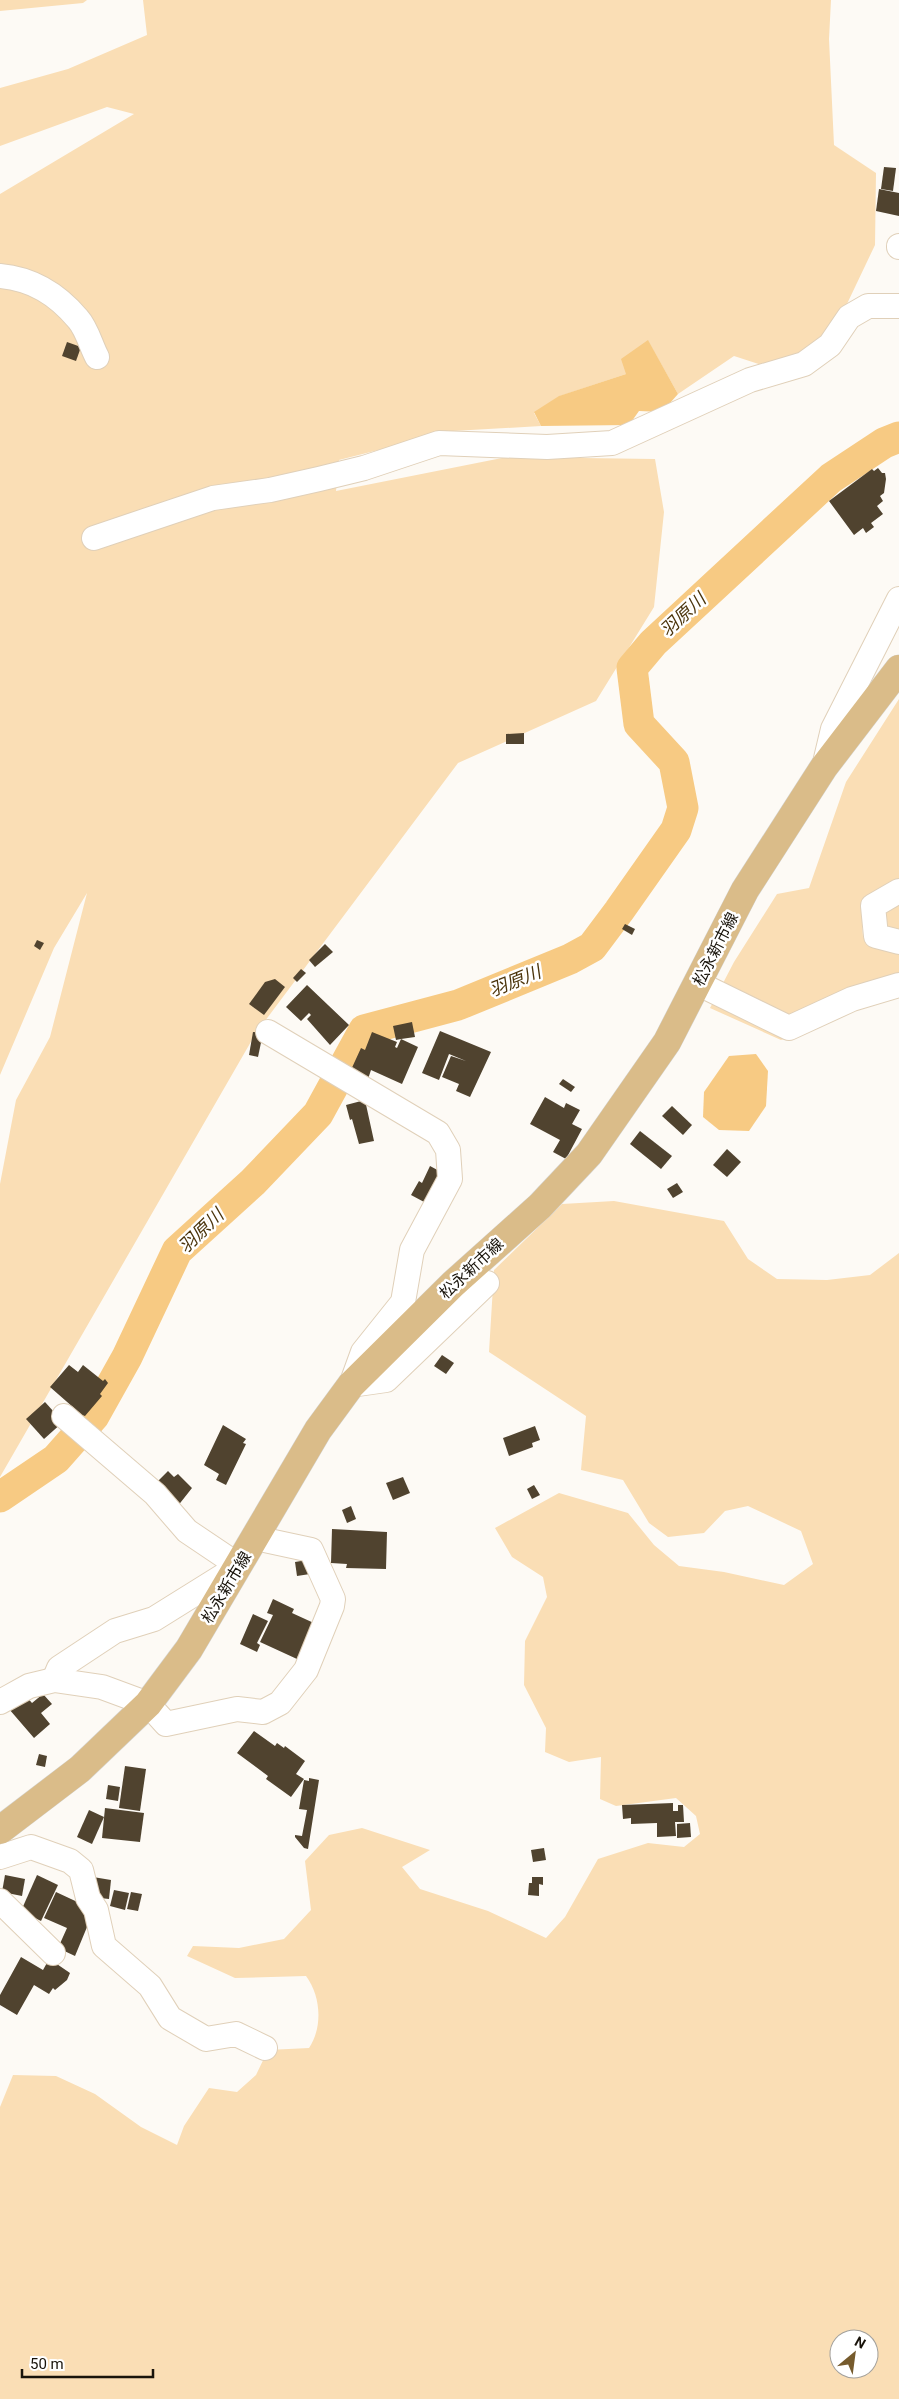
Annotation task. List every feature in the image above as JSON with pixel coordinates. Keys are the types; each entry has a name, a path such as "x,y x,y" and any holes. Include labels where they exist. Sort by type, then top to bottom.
{"main road":[{"name":"松永新市線","path":"0,1830 80,1769 148,1704 189,1650 318,1430 351,1385 413,1323 540,1206 588,1154 667,1042 746,890 824,766 899,669"}],"street":[{"path":"0,276 16,278 46,289 79,320 97,357"},
{"path":"94,538 214,498 270,490 319,480 364,468 439,443 547,447 612,443 750,380 804,364 830,345 849,317 868,306 899,306"},
{"path":"824,766 832,729 899,599"},
{"path":"899,891 873,906 876,936 899,942"},
{"path":"697,983 789,1028 852,999 899,985"},
{"path":"268,1032 438,1133 448,1150 450,1179 412,1250 403,1302 363,1352 351,1385 386,1380 487,1283"},
{"path":"54,1680 59,1668 115,1631 154,1619 239,1566 188,1531 154,1494 64,1416"},
{"path":"0,1702 29,1686 54,1680 102,1687 148,1704 166,1724 237,1709 263,1712 280,1703 306,1670 332,1606 333,1599 311,1550 255,1538"},
{"path":"0,1857 32,1847 70,1861 81,1870 88,1898 96,1910 104,1946 150,1986 170,2018 206,2039 236,2034 265,2048"},
{"path":"0,1901 53,1953"}],"shaded area":[{"path":"0,0 87,0 83,3 0,11"},
{"path":"143,0 831,0 829,39 834,145 876,173 875,245 846,306 809,354 768,367 734,356 678,394 648,341 626,374 560,396 534,413 541,426 453,431 339,460 336,491 507,457 655,459 664,512 654,607 596,701 458,763 256,1033 0,1477 0,1184 16,1100 50,1037 87,893 54,948 0,1075 0,194 134,114 107,107 0,146 0,88 68,69 147,35"},
{"path":"648,340 678,394 662,412 639,411 629,425 541,426 534,412 559,396 626,374 621,359"},
{"path":"899,699 899,881 872,895 867,900 864,906 862,924 863,937 899,948 899,978 847,1012 781,1040 710,1008 734,962 777,894 809,888 846,782"},
{"path":"899,897 899,931 884,927 886,907"},
{"path":"756,1054 768,1071 766,1106 749,1131 719,1130 703,1117 704,1092 729,1056"},
{"path":"614,1201 724,1221 748,1259 777,1279 827,1280 870,1275 899,1253 899,2399 0,2399 0,2107 13,2075 56,2076 95,2094 141,2127 177,2145 184,2126 209,2088 237,2092 256,2075 268,2050 309,2048 317,2031 318,2012 315,1993 306,1976 235,1978 187,1956 193,1946 239,1948 284,1939 311,1910 305,1861 329,1835 362,1828 430,1850 402,1867 420,1889 488,1911 546,1938 565,1917 598,1859 648,1843 684,1847 700,1834 696,1816 676,1798 616,1806 600,1799 601,1757 569,1762 545,1752 546,1728 524,1685 525,1641 547,1597 543,1577 512,1557 495,1528 559,1493 628,1513 654,1545 679,1566 724,1572 784,1585 813,1564 801,1531 748,1506 725,1511 704,1533 668,1537 649,1523 623,1480 581,1470 586,1416 489,1352 494,1270 562,1204"}],"building":[{"path":"884,167 896,168 893,191 881,189"},
{"path":"879,189 899,193 899,216 876,211"},
{"path":"67,342 81,347 76,361 62,356"},
{"path":"878,468 882,473 885,473 886,479 884,493 880,496 883,501 877,506 883,514 871,523 874,527 866,533 863,528 854,535 829,501 872,469 874,471"},
{"path":"524,733 524,744 506,744 506,734"},
{"path":"625,924 635,929 632,935 622,929"},
{"path":"37,940 44,943 40,950 34,946"},
{"path":"325,944 333,952 315,967 309,960"},
{"path":"301,969 306,973 297,982 293,978"},
{"path":"275,979 285,987 264,1015 249,1004 265,982"},
{"path":"307,985 349,1025 330,1045 307,1019 311,1015 309,1013 301,1021 286,1007"},
{"path":"412,1022 415,1037 396,1040 393,1026"},
{"path":"440,1031 491,1052 470,1097 456,1091 459,1084 442,1077 451,1056 466,1061 449,1054 439,1080 422,1073"},
{"path":"253,1032 263,1033 258,1057 249,1055"},
{"path":"372,1032 397,1042 395,1047 397,1048 401,1039 418,1047 402,1084 371,1070 368,1079 350,1072 361,1048 365,1050"},
{"path":"563,1079 575,1087 571,1092 559,1084"},
{"path":"545,1097 564,1108 566,1103 580,1110 572,1124 582,1129 566,1159 553,1152 560,1140 530,1124"},
{"path":"365,1100 374,1141 359,1144 346,1105"},
{"path":"672,1106 692,1125 683,1135 662,1116"},
{"path":"640,1131 672,1156 661,1169 630,1144"},
{"path":"727,1149 741,1162 727,1177 713,1165"},
{"path":"430,1166 443,1173 426,1203 411,1195 419,1181 422,1183"},
{"path":"677,1183 683,1192 673,1198 667,1189"},
{"path":"442,1355 454,1363 446,1374 434,1366"},
{"path":"69,1365 78,1372 83,1365 108,1383 100,1394 102,1396 85,1416 50,1387"},
{"path":"45,1402 63,1422 44,1439 26,1419"},
{"path":"223,1425 246,1439 243,1443 246,1444 226,1485 216,1480 219,1474 204,1465"},
{"path":"535,1426 540,1440 532,1443 533,1447 509,1456 503,1438"},
{"path":"168,1471 174,1477 178,1474 192,1488 177,1507 156,1483"},
{"path":"403,1477 410,1493 393,1500 386,1483"},
{"path":"534,1485 540,1495 532,1499 527,1489"},
{"path":"351,1506 356,1519 347,1523 342,1510"},
{"path":"332,1529 387,1532 386,1569 346,1568 347,1564 331,1563"},
{"path":"307,1560 310,1574 297,1576 295,1562"},
{"path":"273,1599 294,1609 292,1613 316,1624 302,1658 298,1656 297,1659 260,1642 273,1615 267,1613"},
{"path":"253,1614 268,1621 257,1643 260,1645 257,1652 240,1644"},
{"path":"43,1694 52,1704 41,1713 50,1724 34,1738 9,1709 25,1695 32,1703"},
{"path":"254,1731 275,1746 277,1743 284,1748 285,1746 305,1761 296,1774 304,1779 291,1797 266,1779 268,1776 237,1753"},
{"path":"39,1754 47,1756 45,1767 36,1765"},
{"path":"125,1766 146,1769 140,1811 119,1808"},
{"path":"309,1778 319,1780 308,1849 304,1848 295,1835 302,1836 307,1810 299,1809 304,1780 309,1781"},
{"path":"108,1785 120,1787 118,1801 106,1799"},
{"path":"673,1803 673,1811 678,1811 678,1805 683,1805 684,1822 675,1822 676,1836 657,1837 657,1823 631,1824 631,1818 623,1819 622,1805"},
{"path":"105,1808 144,1813 140,1842 102,1838"},
{"path":"89,1810 104,1817 92,1844 77,1837"},
{"path":"690,1823 691,1837 677,1838 677,1824"},
{"path":"544,1848 546,1860 533,1862 531,1850"},
{"path":"5,1875 25,1879 22,1896 2,1892"},
{"path":"37,1875 58,1885 41,1921 21,1911"},
{"path":"93,1877 111,1880 109,1899 91,1897"},
{"path":"532,1877 543,1877 543,1885 539,1884 539,1896 528,1895 529,1883 532,1883"},
{"path":"114,1890 129,1893 125,1910 110,1906"},
{"path":"56,1892 86,1906 92,1915 75,1956 58,1948 67,1928 44,1918"},
{"path":"131,1892 142,1894 138,1911 127,1909"},
{"path":"21,1957 43,1970 48,1961 51,1960 70,1973 67,1980 55,1990 53,1988 49,1994 34,1985 17,2015 0,2005 0,1995"}],"waterway":[{"name":"羽原川","path":"0,1497 56,1459 94,1416 127,1357 177,1251 253,1182 318,1114 364,1030 458,1005 570,959 592,947 676,830 683,808 674,762 639,724 632,668 653,643 831,478 884,443 899,437"}]}
